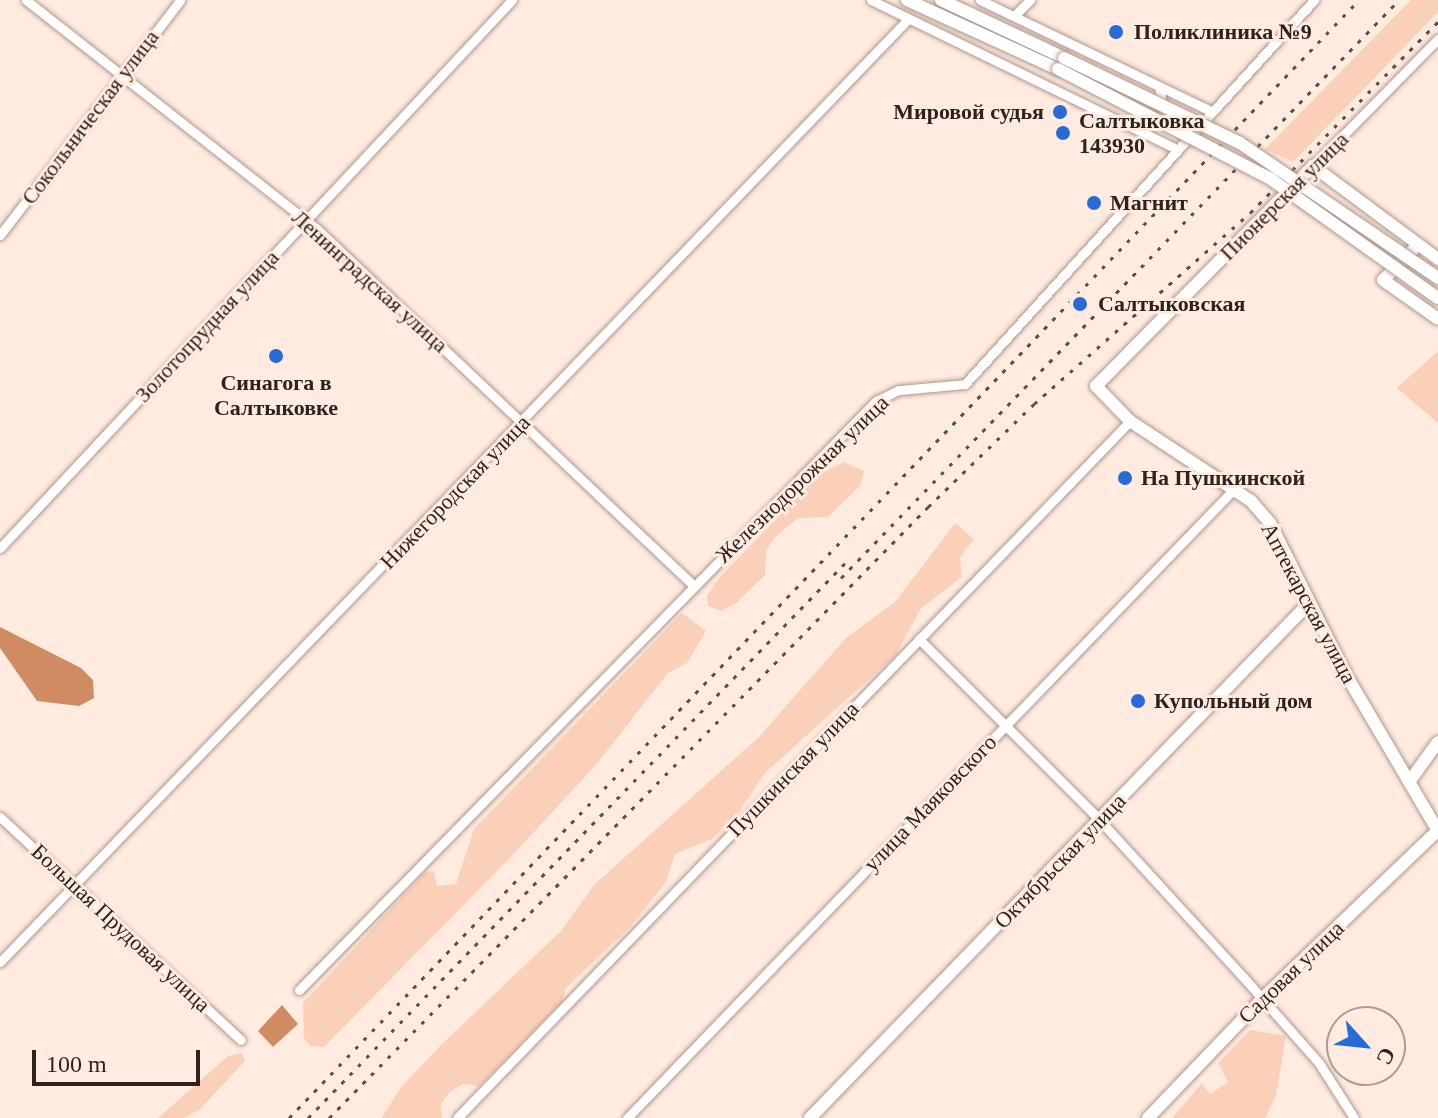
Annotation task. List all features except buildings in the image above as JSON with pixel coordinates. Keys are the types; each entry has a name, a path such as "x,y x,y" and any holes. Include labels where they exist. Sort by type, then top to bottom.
{"street":[{"name":"Ленинградская улица","path":"26,0 306,221 431,334 519,426 693,585"},
{"name":"Сокольническая улица","path":"0,235 180,0"},
{"name":"Золотопрудная улица","path":"0,548 512,0"},
{"path":"871,0 1177,149"},
{"path":"907,0 1061,63 1240,143 1438,278"},
{"path":"941,0 1271,179 1438,298"},
{"path":"980,0 1209,110"},
{"path":"1014,16 1030,0"},
{"name":"Железнодорожная улица","path":"299,990 876,401 899,390 965,384 1138,199 1209,110 1314,0"},
{"name":"Нижегородская улица","path":"0,962 908,19"},
{"name":"Пионерская улица","path":"1130,421 1096,386 1438,39"},
{"path":"1133,128 1149,126 1164,113 1165,98 1154,83"},
{"path":"1313,166 1438,259"},
{"path":"1294,185 1326,202 1379,216"},
{"path":"1418,245 1383,280 1438,319"},
{"name":"Аптекарская улица","path":"1130,421 1234,489 1270,523 1309,603 1438,831"},
{"name":"Пушкинская улица","path":"457,1118 1130,421"},
{"name":"улица Маяковского","path":"627,1118 1234,489"},
{"name":"Октябрьская улица","path":"810,1118 1309,603"},
{"path":"919,639 1100,819 1319,1063 1354,1118"},
{"path":"1409,782 1438,742"},
{"name":"Большая Прудовая улица","path":"0,817 241,1040"},
{"name":"Садовая улица","path":"1148,1118 1262,999 1438,831"}],"shaded area":[{"path":"1411,0 1438,0 1438,12 1293,162 1265,149"},
{"path":"1438,351 1438,423 1397,388"},
{"path":"844,462 864,471 861,485 828,517 798,518 774,538 766,551 765,575 735,604 721,611 708,606 707,596 719,578 821,473"},
{"path":"955,523 974,539 960,557 962,577 921,608 896,655 765,773 737,815 712,839 675,854 666,882 631,926 566,988 562,1002 479,1086 463,1084 450,1092 441,1104 442,1118 381,1118 402,1086 443,1043 561,931 594,885 759,737 846,638 896,601"},
{"path":"682,613 706,631 687,663 668,673 595,766 508,860 324,1047 310,1046 304,1038 303,1003 425,872 434,871 437,886 456,884 474,829"},
{"path":"0,627 81,668 93,680 94,698 79,706 37,701 0,648"},
{"path":"282,1005 298,1024 273,1047 258,1031"},
{"path":"1250,1030 1286,1036 1276,1096 1265,1118 1172,1118 1202,1083 1210,1094 1228,1082 1218,1063"},
{"path":"242,1053 245,1061 199,1110 184,1118 158,1118 228,1056"}],"railway":[{"path":"289,1118 1359,0"},
{"path":"841,578 1399,0"},
{"path":"329,1118 928,507 1034,404 1250,213 1438,22"},
{"path":"308,1118 845,563"}],"place":[{"name":"Поликлиника №9","path":"1116,32"},
{"name":"Мировой судья","path":"1060,112"},
{"name":"Салтыковка 143930","path":"1063,133"},
{"name":"Магнит","path":"1094,203"},
{"name":"Салтыковская","path":"1080,304"},
{"name":"Синагога в Салтыковке","path":"276,356"},
{"name":"На Пушкинской","path":"1125,478"},
{"name":"Купольный дом","path":"1138,701"}]}
